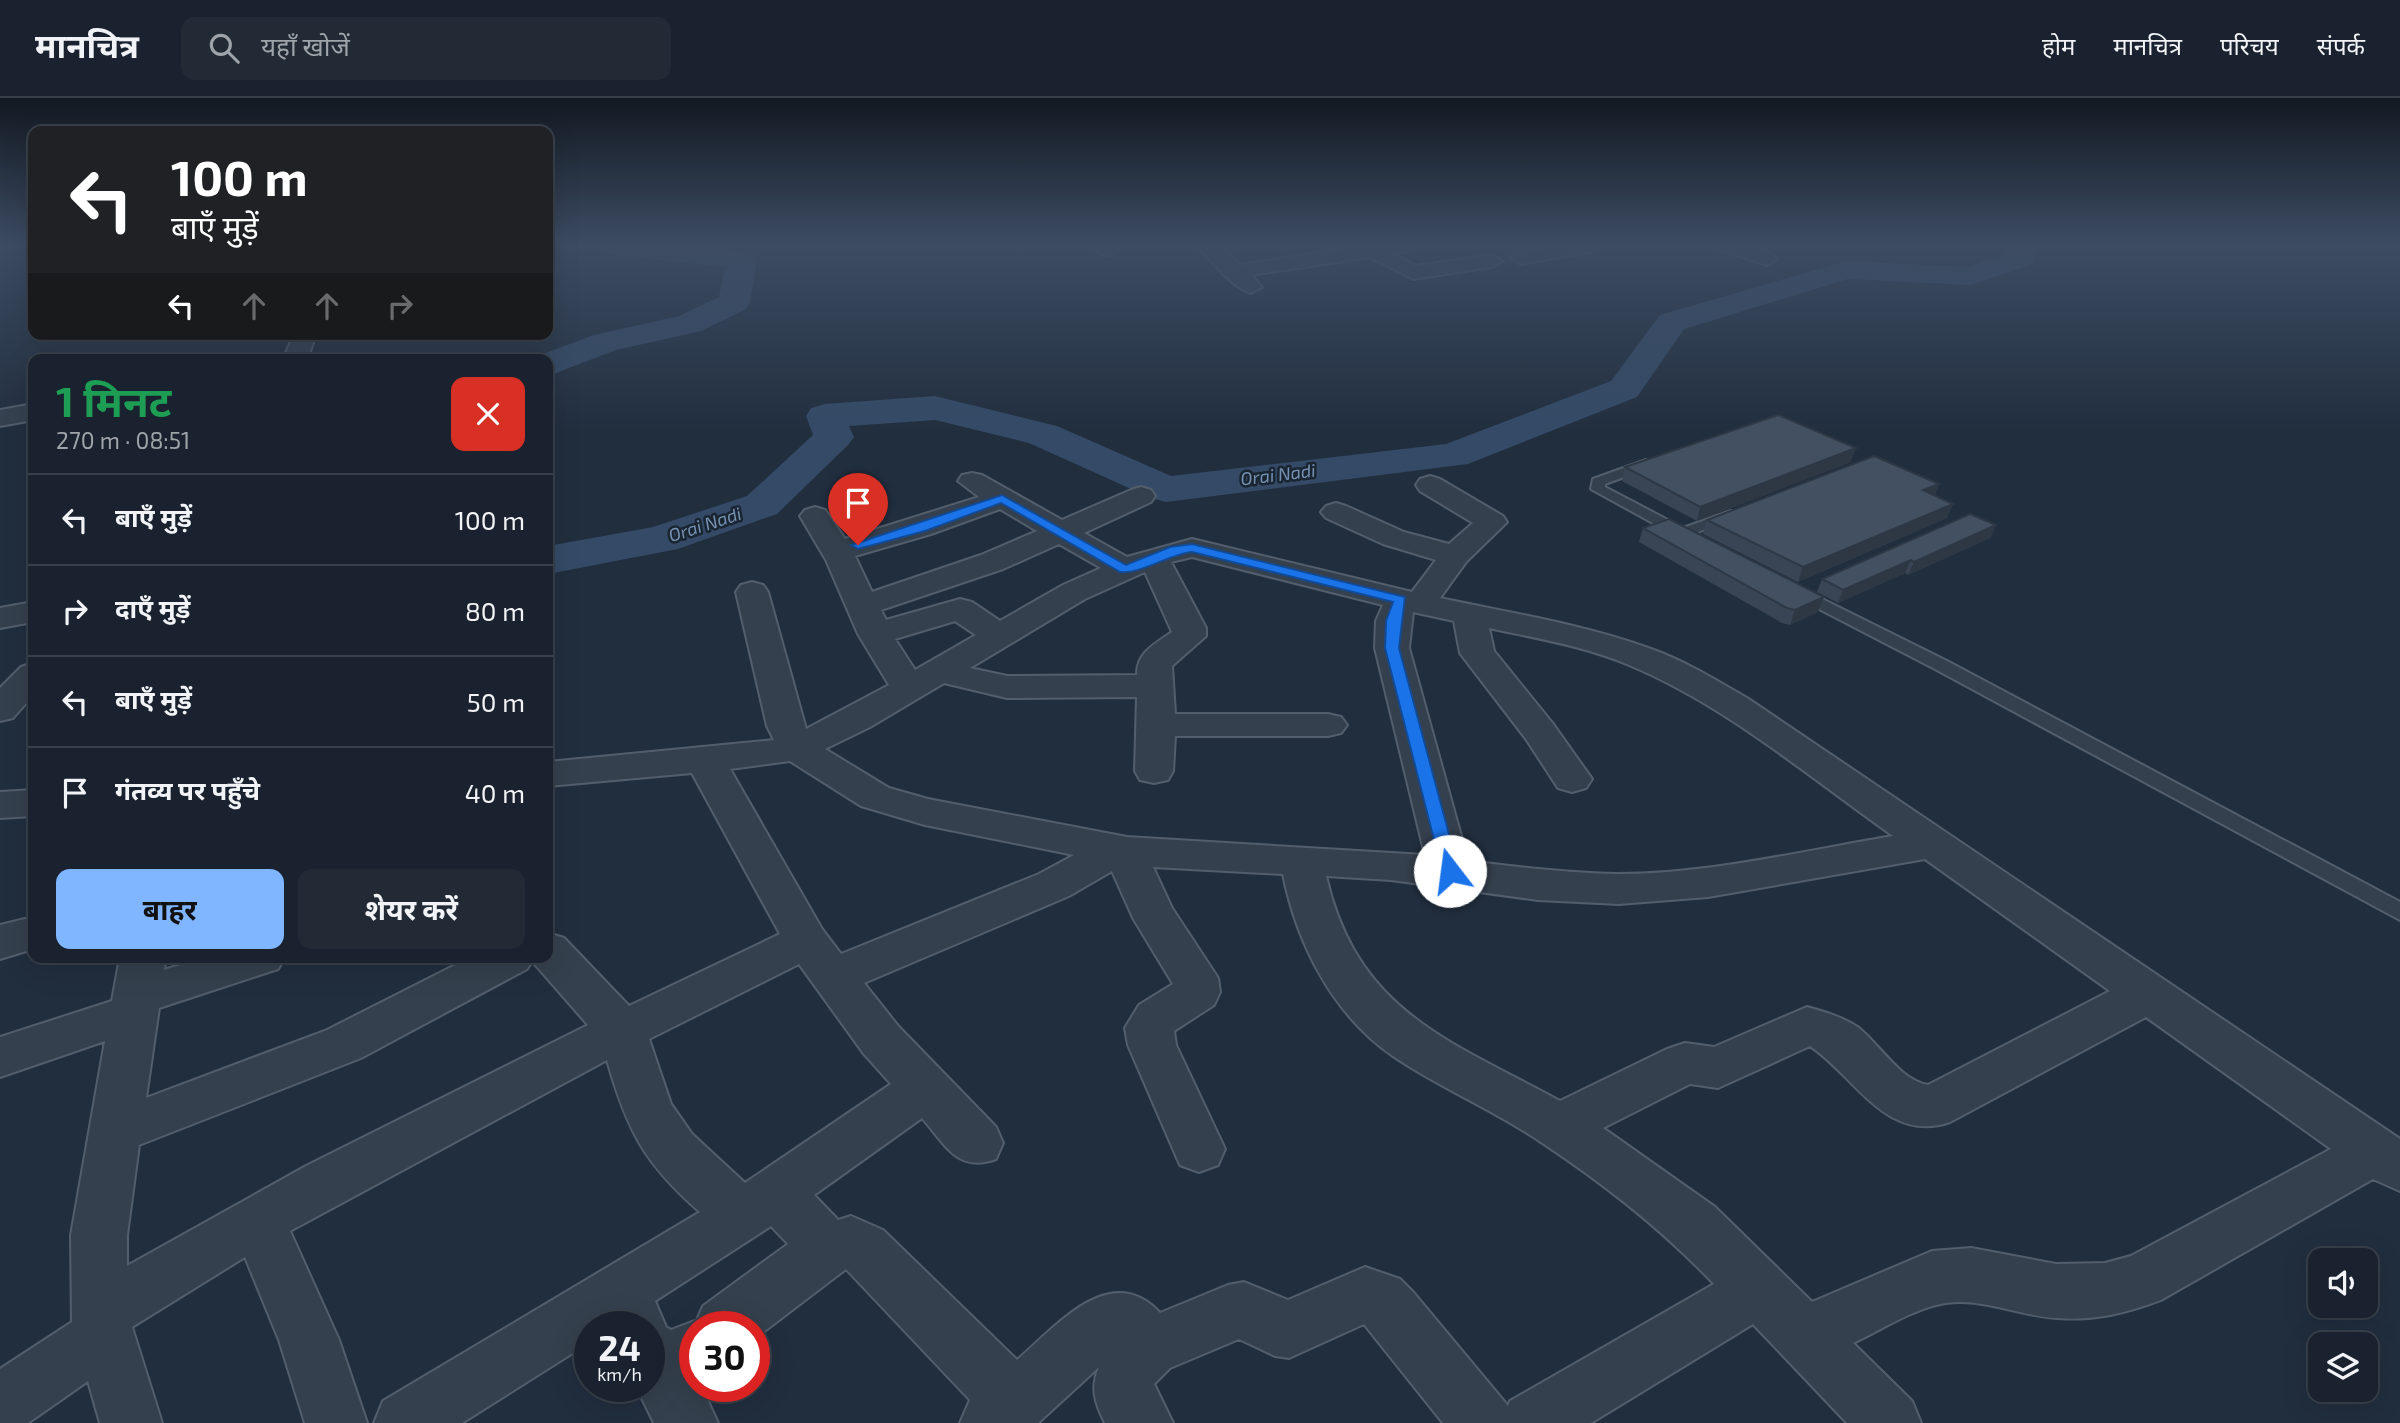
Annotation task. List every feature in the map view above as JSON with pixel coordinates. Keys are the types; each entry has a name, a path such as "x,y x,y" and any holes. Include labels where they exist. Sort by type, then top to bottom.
{"street":[{"path":"0,418 28,413"},
{"path":"972,481 1061,534 1139,563 1189,628 1189,636 1160,656 1154,666 1157,726 1154,771"},
{"path":"1430,485 1492,522 1455,555 1393,621 1392,648 1450,871"},
{"path":"869,620 931,584 1061,534 1141,496"},
{"path":"837,551 920,528 1002,499"},
{"path":"1336,512 1399,541 1455,555"},
{"path":"815,516 837,551 869,620 923,680 1007,687 1154,686"},
{"path":"553,774 796,748 857,719 997,634 1074,592 1175,550 1208,550 1410,602 1572,636 1638,656 1679,674 1734,706 2388,1159 2141,1281 2105,1290 2056,1291 1971,1275 1932,1278 1804,1335"},
{"path":"752,592 786,726 796,748 874,797 1018,831 1122,850 1450,871 1538,885 1619,890 1708,882 1931,844"},
{"path":"869,620 960,609 969,612 997,634"},
{"path":"0,618 28,613"},
{"path":"1469,614 1477,653 1540,732 1572,779"},
{"path":"1157,726 1328,725"},
{"path":"707,759 727,804 820,958 924,1089 977,1143"},
{"path":"0,1405 102,1325 258,1221 622,1030 820,958 1054,885 1122,850"},
{"path":"1122,850 1146,902 1195,978 1197,992 1156,1018 1150,1028 1153,1045 1199,1149"},
{"path":"1302,862 1313,914 1340,969 1372,1011 1410,1042 1559,1126 1695,1225 1890,1423"},
{"path":"0,942 28,934"},
{"path":"553,955 622,1030 648,1113 673,1150 697,1176 760,1204 828,1248"},
{"path":"0,1057 139,988 238,963"},
{"path":"115,1132 344,1044 499,963"},
{"path":"131,1423 102,1325 99,1235 139,988"},
{"path":"1559,1126 1685,1063 1718,1068 1807,1026 1829,1033 1908,1103 1932,1107 2147,994"},
{"path":"665,1342 760,1204 924,1089"},
{"path":"258,1221 309,1340 336,1423"},
{"path":"744,1311 828,1248 851,1242 863,1248 1003,1412 1107,1321 1121,1319 1132,1324 1149,1348"},
{"path":"1532,1423 1759,1289"},
{"path":"1142,1423 1126,1399 1123,1383 1131,1364 1149,1348 1228,1313 1244,1310 1275,1327 1289,1329 1365,1295 1379,1300 1392,1312 1483,1423"},
{"path":"405,1423 574,1376"}],"lane":[{"path":"1659,459 1610,476 1598,482 1598,489 1705,545"},
{"path":"1682,534 1747,509"},
{"path":"1791,589 1822,581"},
{"path":"1791,589 1941,665 2400,912"}],"building":[{"path":"1778,415 1856,448 1700,507 1625,467"},
{"path":"1874,456 1939,484 1923,490 1953,504 1803,567 1707,520"},
{"path":"1970,514 1996,525 1843,590 1822,579"},
{"path":"1669,519 1824,597 1795,610 1787,608 1643,528"}],"waterway":[{"name":"Orai Nadi","path":"553,363 606,342 689,324 722,308"},
{"name":"Orai Nadi","path":"553,559 662,539 762,505 834,437 825,416 935,408 1043,434 1166,489 1453,455 1624,389 1672,322 1719,308"}],"route":[{"path":"858,545 920,528 1002,499 1125,569 1175,550 1192,548 1401,600 1393,621 1392,648 1403,700 1450,871"}]}
